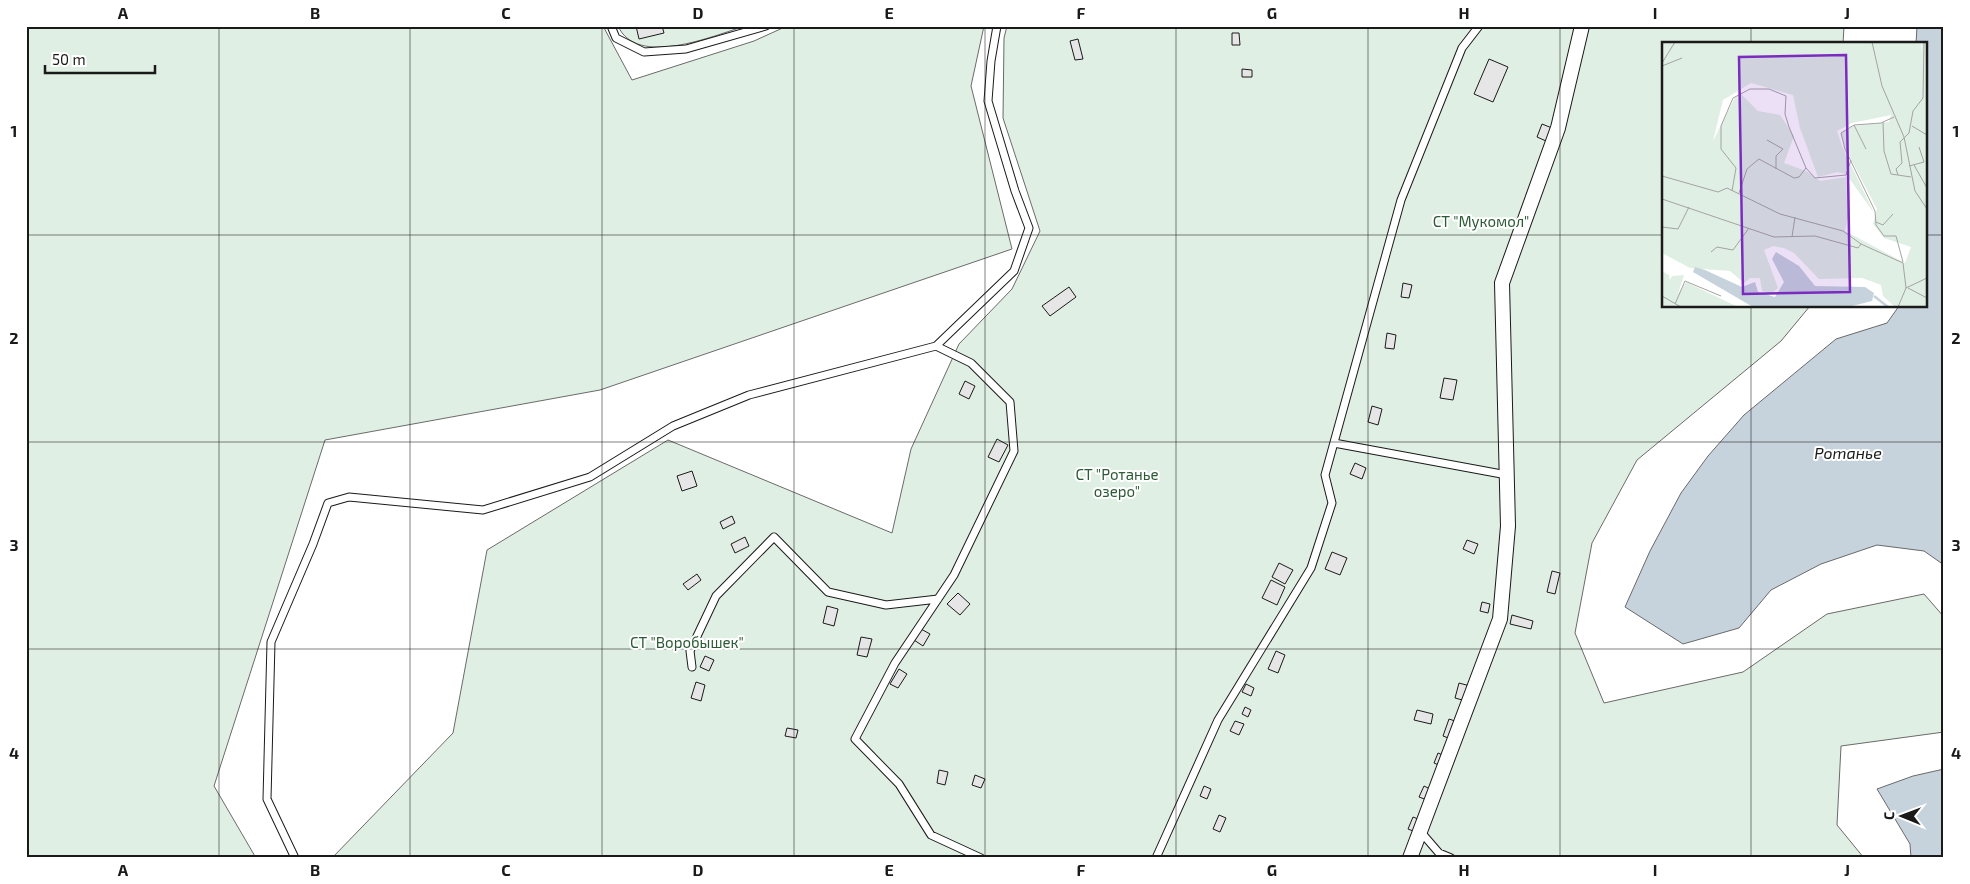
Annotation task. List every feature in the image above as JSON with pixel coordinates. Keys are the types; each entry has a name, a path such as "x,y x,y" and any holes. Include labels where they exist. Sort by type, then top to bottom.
{"street":[{"path":"1410,858 1500,619 1508,526 1502,283 1558,128 1582,26"}],"lane":[{"path":"611,26 616,38 644,52 686,49 766,26"},
{"path":"295,858 267,800 271,642 313,544 328,503 349,497 483,510 590,477 673,426 749,395 936,346 1014,271 1029,228 1015,191 988,101 991,60 997,26"},
{"path":"1156,858 1218,720 1311,568 1332,504 1325,475 1401,200 1462,48 1479,26"},
{"path":"936,346 971,363 1010,402 1014,451 954,575 895,663 855,739 899,784 931,835 981,858"},
{"path":"1334,442 1507,475"},
{"path":"692,667 690,651 716,596 774,537 828,592 886,605 938,598"},
{"path":"1420,831 1439,853 1451,858"}],"green space":[{"path":"26,26 603,26 632,80 754,41 787,26 984,26 971,86 1012,249 600,390 325,440 214,786 256,858 26,858"},
{"path":"618,26 745,26 677,46 658,47 641,45 628,38"},
{"path":"1007,26 1844,26 1843,42 1662,42 1662,308 1808,308 1781,341 1637,460 1592,543 1575,633 1604,703 1743,672 1827,614 1924,594 1944,617 1944,732 1841,746 1837,825 1864,858 332,858 453,733 487,550 668,440 892,533 911,449 959,344 1012,289 1040,231 1003,118 1004,38"}],"water":[{"name":"Ротанье","path":"1917,26 1944,26 1944,565 1924,551 1877,545 1821,564 1771,590 1739,628 1683,644 1625,607 1650,551 1681,493 1708,456 1744,415 1836,339 1887,323 1898,308 1928,308 1928,42 1916,42"},
{"path":"1944,769 1944,858 1911,858 1910,844 1877,789 1913,776"}],"building":[{"path":"636,26 662,26 664,33 639,39"},
{"path":"1232,33 1239,33 1240,45 1232,45"},
{"path":"1078,39 1083,59 1075,60 1070,41"},
{"path":"1489,59 1508,67 1493,102 1474,94"},
{"path":"1242,69 1252,70 1252,77 1242,77"},
{"path":"1542,124 1552,128 1546,141 1537,137"},
{"path":"1403,283 1412,285 1409,298 1401,297"},
{"path":"1069,287 1076,297 1050,316 1042,306"},
{"path":"1387,333 1396,335 1394,349 1385,348"},
{"path":"1444,378 1457,380 1453,400 1440,398"},
{"path":"965,381 975,386 969,399 959,394"},
{"path":"1372,406 1382,409 1378,425 1368,422"},
{"path":"997,439 1008,445 999,462 988,457"},
{"path":"1355,463 1366,468 1362,479 1350,474"},
{"path":"692,471 697,486 682,491 677,476"},
{"path":"732,516 735,523 723,529 720,522"},
{"path":"745,537 749,546 735,553 731,544"},
{"path":"1467,540 1478,544 1474,554 1463,549"},
{"path":"1332,552 1347,558 1340,575 1325,569"},
{"path":"1279,563 1293,570 1285,584 1272,577"},
{"path":"1552,571 1560,573 1555,594 1547,592"},
{"path":"697,574 701,580 688,590 683,584"},
{"path":"1271,580 1285,587 1277,605 1262,598"},
{"path":"958,593 970,604 960,615 947,604"},
{"path":"1482,602 1490,604 1488,613 1480,611"},
{"path":"827,606 838,609 834,626 823,623"},
{"path":"1512,615 1533,621 1531,629 1510,624"},
{"path":"921,629 930,634 923,646 914,640"},
{"path":"861,637 872,639 867,657 857,655"},
{"path":"1276,651 1285,655 1278,673 1268,669"},
{"path":"705,656 714,660 709,671 700,667"},
{"path":"899,669 907,674 898,688 890,684"},
{"path":"696,682 705,685 701,701 691,698"},
{"path":"1459,683 1470,686 1466,701 1455,698"},
{"path":"1246,684 1254,688 1251,696 1242,692"},
{"path":"1245,707 1251,710 1248,717 1242,714"},
{"path":"1417,710 1433,714 1431,724 1414,720"},
{"path":"1449,719 1458,722 1451,739 1443,736"},
{"path":"1235,721 1244,724 1239,735 1230,731"},
{"path":"787,728 798,730 796,738 785,736"},
{"path":"1438,753 1445,756 1441,766 1434,763"},
{"path":"939,770 948,772 945,785 937,783"},
{"path":"975,775 985,779 981,788 972,785"},
{"path":"1204,786 1211,789 1207,799 1200,796"},
{"path":"1424,786 1432,790 1427,800 1419,797"},
{"path":"1219,815 1226,818 1220,832 1213,829"},
{"path":"1413,817 1418,819 1413,831 1408,829"}],"park label":[{"name":"СТ \"Мукомол\"","path":"1481,222"},
{"name":"СТ \"Ротанье озеро\"","path":"1117,484"},
{"name":"СТ \"Воробышек\"","path":"687,643"}]}
